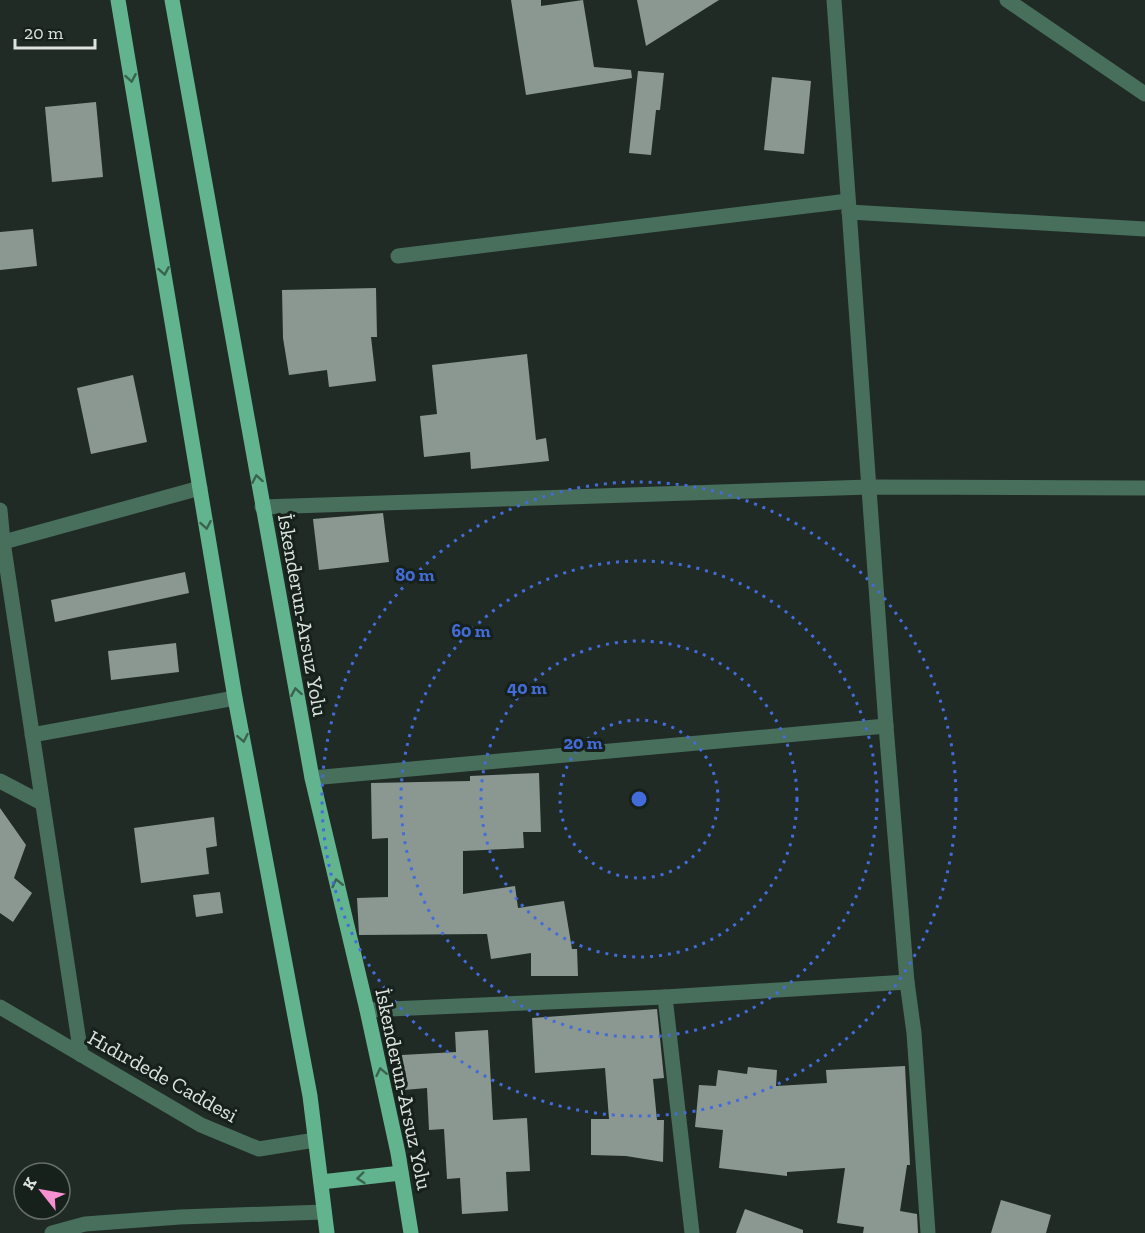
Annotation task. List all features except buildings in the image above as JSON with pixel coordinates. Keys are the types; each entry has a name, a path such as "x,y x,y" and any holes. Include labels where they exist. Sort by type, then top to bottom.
{"main road":[{"path":"118,0 235,698 310,1096 327,1233"},
{"name":"İskenderun-Arsuz Yolu","path":"172,0 312,778 367,1010 402,1173 411,1233"},
{"path":"321,1182 402,1173"}],"street":[{"path":"834,0 886,726 907,982 914,1033 928,1233"},
{"path":"1007,0 1145,94"},
{"path":"398,256 849,207 1145,229"},
{"path":"262,507 869,487 1145,488"},
{"path":"2,543 200,488"},
{"path":"0,510 2,543 81,1055"},
{"path":"32,735 235,698"},
{"path":"312,778 886,726"},
{"path":"0,781 42,803"},
{"path":"367,1010 665,997 907,982"},
{"path":"665,997 692,1233"},
{"name":"Hıdırdede Caddesi","path":"0,1007 201,1125 259,1149 315,1140"},
{"path":"52,1233 180,1217 324,1212"}]}
